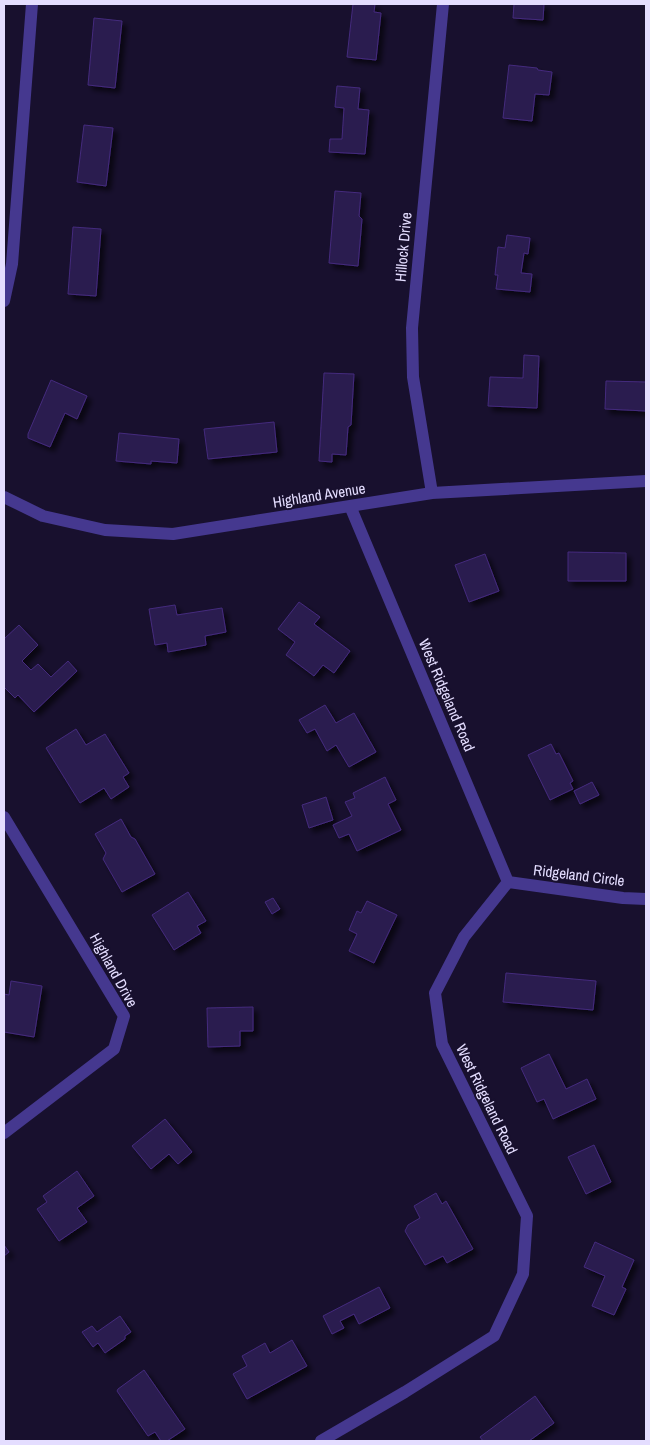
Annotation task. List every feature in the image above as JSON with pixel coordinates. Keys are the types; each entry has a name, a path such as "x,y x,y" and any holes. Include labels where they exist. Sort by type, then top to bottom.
{"street":[{"path":"4,302 12,264 32,4"},
{"name":"Hillock Drive","path":"432,493 413,377 412,328 443,4"},
{"name":"Highland Avenue","path":"4,497 42,516 105,530 173,534 432,493 646,482"},
{"name":"West Ridgeland Road","path":"321,1441 405,1392 494,1336 523,1274 527,1216 442,1044 435,992 464,937 508,882 350,506"},
{"name":"Highland Drive","path":"4,817 124,1016 114,1049 4,1133"},
{"name":"Ridgeland Circle","path":"508,882 623,898 646,899"}],"building":[{"path":"353,4 375,4 374,12 381,13 376,60 347,57"},
{"path":"514,4 544,4 543,20 513,18"},
{"path":"94,18 122,21 115,88 88,85"},
{"path":"509,65 537,68 538,70 552,72 549,95 535,94 532,121 503,118"},
{"path":"337,86 360,88 358,109 369,110 365,154 329,152 330,139 342,139 344,108 335,107"},
{"path":"84,125 113,128 106,186 77,182"},
{"path":"335,191 361,193 359,216 362,219 358,266 329,263"},
{"path":"73,227 101,229 96,296 68,294"},
{"path":"507,235 530,238 528,254 524,253 521,273 532,274 530,292 496,289 498,275 495,275 498,247 505,248"},
{"path":"524,355 539,356 537,408 488,406 490,377 523,378"},
{"path":"324,373 354,374 351,425 348,427 346,455 332,454 332,462 319,461"},
{"path":"51,380 87,396 77,419 65,413 50,447 28,438 28,434"},
{"path":"606,381 646,382 646,411 605,409"},
{"path":"274,422 277,452 208,459 204,429"},
{"path":"119,433 179,439 177,463 151,461 151,464 116,461"},
{"path":"568,552 626,553 626,581 568,581"},
{"path":"485,554 499,591 469,602 455,565"},
{"path":"299,602 320,617 314,624 350,651 334,673 323,665 314,676 286,655 295,642 278,629"},
{"path":"175,605 177,615 222,608 226,632 205,636 206,645 168,652 167,643 155,645 149,609"},
{"path":"19,625 38,645 22,661 31,670 38,664 51,677 68,661 77,671 34,712 18,695 15,698 4,687 4,639"},
{"path":"325,705 336,723 354,713 376,752 349,767 336,745 327,751 315,729 307,733 299,720"},
{"path":"76,729 86,745 105,734 129,773 123,777 129,787 111,799 104,788 80,803 46,748"},
{"path":"551,744 556,754 559,753 573,781 570,783 573,789 550,800 528,755"},
{"path":"385,777 396,800 388,804 401,830 357,851 349,834 339,838 333,825 352,816 345,802 355,798 353,793"},
{"path":"592,782 599,795 580,804 574,791"},
{"path":"326,797 333,820 309,828 302,805"},
{"path":"121,819 155,874 122,892 103,859 106,853 95,834"},
{"path":"188,892 206,921 197,926 201,933 174,950 152,915"},
{"path":"273,898 280,909 272,914 265,902"},
{"path":"367,901 397,915 374,963 349,951 357,934 349,930 357,911 361,913"},
{"path":"506,973 596,981 593,1010 503,1002"},
{"path":"11,981 42,986 34,1037 4,1032 4,994 9,995"},
{"path":"253,1007 253,1031 240,1031 240,1046 208,1047 207,1008"},
{"path":"549,1054 566,1089 587,1079 596,1099 553,1119 544,1099 537,1102 521,1068"},
{"path":"165,1119 192,1152 178,1164 169,1154 151,1169 132,1146"},
{"path":"594,1145 611,1182 586,1194 568,1157"},
{"path":"77,1171 94,1196 77,1208 87,1222 59,1241 37,1209 47,1202 43,1196"},
{"path":"436,1193 442,1204 446,1201 473,1249 447,1263 443,1256 425,1265 405,1231 408,1225 420,1218 414,1206"},
{"path":"595,1242 634,1260 622,1287 626,1289 614,1315 592,1306 605,1276 584,1267"},
{"path":"4,1245 9,1252 4,1256"},
{"path":"379,1287 390,1308 359,1324 354,1314 340,1321 344,1328 332,1334 323,1316"},
{"path":"120,1316 131,1332 125,1336 125,1339 105,1353 98,1343 93,1347 82,1332 92,1326 97,1332"},
{"path":"292,1340 307,1366 247,1399 233,1374 247,1366 242,1356 265,1343 270,1353"},
{"path":"144,1370 185,1429 167,1441 161,1441 155,1432 148,1436 117,1391"},
{"path":"535,1396 554,1423 529,1441 483,1441 480,1437"}]}
